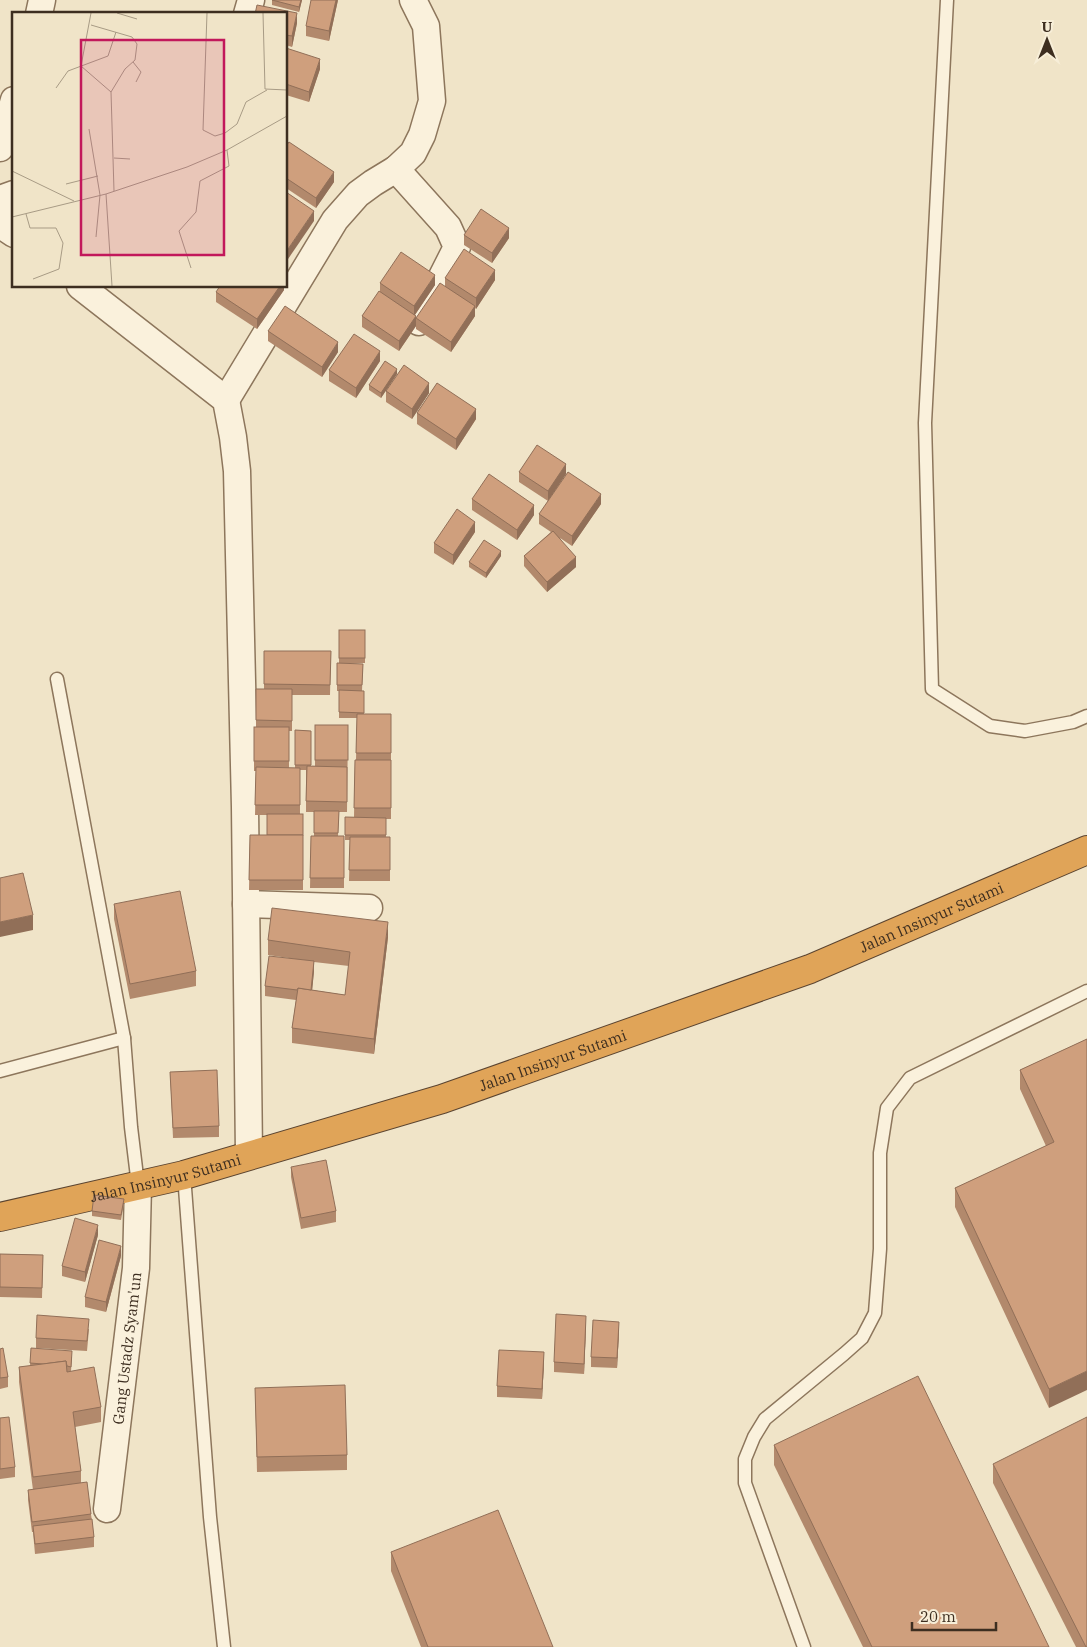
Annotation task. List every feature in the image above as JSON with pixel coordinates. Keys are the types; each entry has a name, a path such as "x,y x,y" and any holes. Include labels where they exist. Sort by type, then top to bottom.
{"highway":[{"name":"Jalan Insinyur Sutami","path":"0,1217 184,1175 442,1099 801,973 1087,850"}],"street":[{"path":"226,400 334,220 358,194 396,169 413,153 422,135 432,101 426,26 413,0"},
{"path":"0,148 12,107"},
{"path":"396,169 448,227 457,247 419,322"},
{"path":"0,199 12,195"},
{"path":"0,215 5,228 12,233"},
{"path":"83,288 226,400 237,470 246,808 249,1155"},
{"path":"246,904 369,908"},
{"name":"Gang Ustadz Syam'un","path":"107,1509 136,1268 138,1185"}],"lane":[{"path":"947,0 925,423 932,689 990,726 1025,731 1073,722 1087,716"},
{"path":"57,678 124,1038 138,1185"},
{"path":"804,1647 746,1483 746,1459 754,1437 765,1418 862,1338 875,1313 880,1249 880,1153 887,1108 910,1078 1087,991"},
{"path":"0,1071 124,1038"},
{"path":"184,1175 210,1517 224,1647"}],"building":[{"path":"272,0 301,0 299,7"},
{"path":"311,0 336,0 329,31 306,26"},
{"path":"257,5 297,13 292,36 288,35 288,12 255,12"},
{"path":"288,49 320,59 309,92 288,85"},
{"path":"289,142 334,172 316,198 288,179"},
{"path":"288,193 314,211 288,249"},
{"path":"481,209 509,228 492,253 464,235"},
{"path":"464,249 495,270 476,298 445,278"},
{"path":"401,252 435,275 414,306 380,283"},
{"path":"440,283 475,306 451,342 416,318"},
{"path":"219,288 279,288 257,319 216,292"},
{"path":"379,291 416,316 399,341 362,316"},
{"path":"285,306 338,342 322,367 268,331"},
{"path":"354,334 380,351 356,388 329,370"},
{"path":"385,361 397,369 381,393 369,385"},
{"path":"404,365 429,383 412,409 386,391"},
{"path":"437,383 476,409 456,439 417,413"},
{"path":"537,445 566,464 548,491 519,472"},
{"path":"568,472 601,494 572,536 539,514"},
{"path":"489,474 534,505 517,530 472,499"},
{"path":"457,509 475,522 453,555 434,543"},
{"path":"553,531 576,557 547,582 524,556"},
{"path":"484,540 501,551 486,573 469,562"},
{"path":"339,630 365,630 365,658 339,658"},
{"path":"264,651 331,651 330,685 264,684"},
{"path":"337,663 363,664 362,685 337,685"},
{"path":"256,689 292,689 292,721 256,720"},
{"path":"339,690 364,691 364,713 339,712"},
{"path":"357,714 391,714 391,753 356,753"},
{"path":"315,725 348,725 348,760 315,760"},
{"path":"254,727 289,727 289,761 254,761"},
{"path":"295,730 311,731 311,765 295,765"},
{"path":"355,760 391,760 391,808 354,808"},
{"path":"307,766 347,767 347,802 306,801"},
{"path":"256,767 300,768 300,805 255,805"},
{"path":"314,811 339,811 338,833 314,833"},
{"path":"267,814 303,814 303,835 267,835"},
{"path":"345,817 386,818 386,835 345,835"},
{"path":"250,835 303,835 303,880 249,880"},
{"path":"311,836 344,836 344,878 310,878"},
{"path":"350,837 390,837 390,870 349,870"},
{"path":"23,873 33,915 0,922 0,878"},
{"path":"180,891 196,971 130,984 114,904"},
{"path":"272,908 388,922 374,1039 292,1028 298,988 345,995 350,952 268,940"},
{"path":"269,956 314,961 311,990 265,986"},
{"path":"1087,1039 1087,1371 1049,1389 955,1188 1054,1142 1020,1070"},
{"path":"217,1070 219,1126 173,1128 170,1072"},
{"path":"326,1160 336,1211 301,1218 291,1167"},
{"path":"94,1195 124,1199 121,1215 92,1211"},
{"path":"75,1218 98,1225 85,1272 62,1266"},
{"path":"99,1240 121,1246 106,1302 85,1297"},
{"path":"0,1254 43,1255 42,1288 0,1287"},
{"path":"556,1314 586,1316 584,1364 554,1362"},
{"path":"37,1315 89,1319 87,1341 36,1338"},
{"path":"593,1320 619,1322 617,1358 591,1357"},
{"path":"3,1348 8,1377 0,1378 0,1349"},
{"path":"31,1348 72,1351 71,1367 67,1366 66,1361 43,1364 30,1363"},
{"path":"499,1350 544,1352 542,1389 497,1386"},
{"path":"66,1361 67,1372 94,1367 101,1407 73,1412 81,1471 33,1477 19,1367"},
{"path":"918,1376 1049,1647 872,1647 774,1445"},
{"path":"345,1385 347,1455 257,1457 255,1388"},
{"path":"9,1417 15,1467 0,1469 0,1418"},
{"path":"1087,1417 1087,1647 1086,1647 993,1464"},
{"path":"87,1482 91,1514 32,1522 28,1490"},
{"path":"498,1510 553,1647 428,1647 391,1552"},
{"path":"92,1519 94,1537 35,1544 33,1526"}]}
